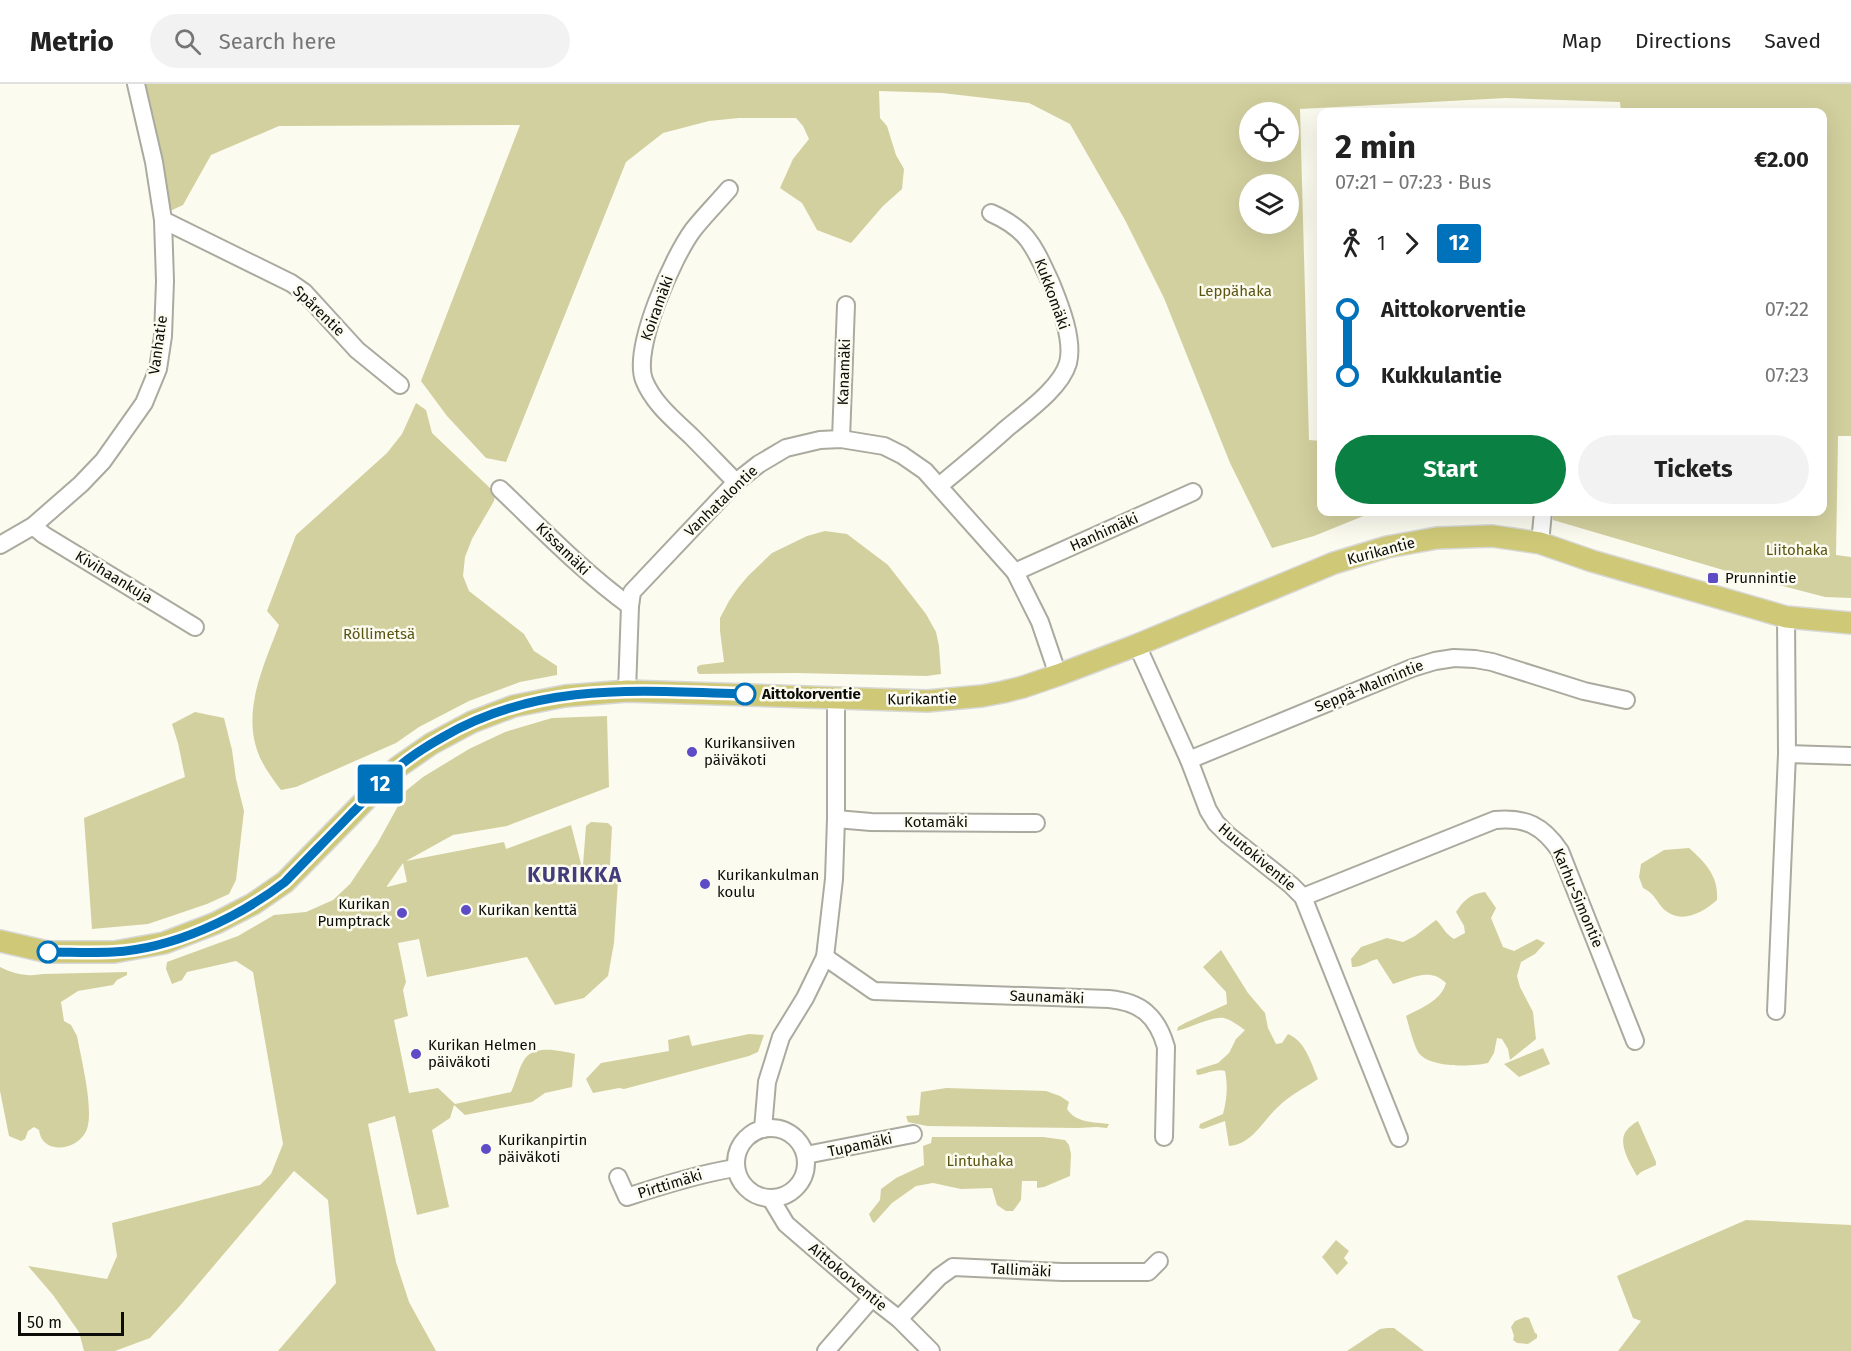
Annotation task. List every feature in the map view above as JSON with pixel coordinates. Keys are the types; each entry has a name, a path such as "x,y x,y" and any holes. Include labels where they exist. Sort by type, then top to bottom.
{"main road":[{"name":"Kurikantie","path":"0,941 48,952 114,952 164,943 216,923 254,904 285,882 398,767 453,731 492,713 514,706 565,696 627,691 927,701 1002,692 1058,675 1137,645 1334,563 1415,541 1463,536 1492,536 1540,543 1592,561 1786,617 1851,623"}],"street":[{"name":"Vanhatie","path":"0,545 33,526 104,461 144,403 158,369 163,336 165,281 163,220 154,162 136,84"},
{"name":"Koiramäki","path":"729,189 692,231 678,254 647,329 642,365 644,379 653,396 736,482"},
{"name":"Kukkomäki","path":"939,486 1041,399 1054,386 1068,364 1069,349 1064,321 1054,291 1035,249 1009,221 991,213"},
{"name":"Spårentie","path":"163,220 291,283 304,292 356,348 400,385"},
{"name":"Kanamäki","path":"841,439 846,305"},
{"name":"Vanhatalontie","path":"627,691 632,592 736,482 759,464 786,448 820,440 841,439 884,446 925,471 939,486 1015,572 1040,622 1058,675"},
{"name":"Kissamäki","path":"500,489 577,564 630,606"},
{"name":"Hanhimäki","path":"1015,572 1192,492"},
{"path":"1540,543 1542,516"},
{"name":"Kivihaankuja","path":"33,526 44,535 195,627"},
{"path":"1776,1011 1787,754 1786,617"},
{"name":"Huutokiventie","path":"1137,645 1216,824 1304,897 1399,1138"},
{"name":"Seppä-Malmintie","path":"1189,760 1412,668 1454,658 1492,662 1584,691 1626,700"},
{"path":"763,1129 767,1082 781,1037 805,998 825,957 834,879 836,697"},
{"path":"1787,754 1851,756"},
{"name":"Kotamäki","path":"836,819 879,822 1036,823"},
{"name":"Karhu-Simontie","path":"1304,897 1496,820 1519,820 1532,824 1544,831 1560,851 1635,1041"},
{"name":"Saunamäki","path":"825,957 873,992 1109,999 1134,1004 1154,1020 1166,1047 1164,1137"},
{"path":"777,1128 786,1131 801,1144 806,1155 804,1176 801,1182 792,1191 780,1197 763,1198 749,1192 739,1180 735,1168 737,1152 742,1142 754,1132 763,1129 777,1128"},
{"name":"Tupamäki","path":"806,1155 913,1134"},
{"name":"Pirttimäki","path":"618,1177 627,1197 678,1180 735,1168"},
{"name":"Aittokorventie","path":"771,1198 786,1224 899,1319 931,1351"},
{"name":"Tallimäki","path":"899,1319 939,1276 953,1267 1062,1272 1148,1272 1159,1261"},
{"path":"826,1351 872,1298"}],"green space":[{"path":"143,84 1851,84 1851,436 1838,436 1836,555 1851,557 1851,598 1825,597 1730,572 1553,520 1553,516 1827,516 1827,108 1621,108 1620,102 1506,98 1300,109 1309,440 1317,441 1317,516 1364,516 1314,536 1272,548 1230,463 1164,298 1125,220 1070,124 1029,103 942,93 879,91 880,118 887,126 896,155 904,169 902,189 883,206 851,243 817,230 802,203 780,188 793,159 809,139 796,118 739,118 709,121 663,133 626,162 506,462 486,458 447,416 421,381 520,125 279,126 211,155 183,205 170,211 149,100"},
{"name":"Röllimetsä","path":"416,403 426,410 432,433 495,495 465,557 463,576 469,591 524,634 534,651 557,666 557,675 520,682 469,701 419,727 396,743 296,787 281,790 262,761 253,734 252,718 257,687 279,625 267,611 296,535 387,453 402,434"},
{"path":"825,531 847,534 888,565 926,614 936,632 941,674 927,676 796,673 699,674 697,667 700,665 724,662 720,618 729,601 748,576 772,553 807,536"},
{"path":"195,712 224,718 232,750 244,811 236,880 229,894 207,904 148,924 92,929 84,818 185,777 172,724"},
{"path":"607,716 609,787 507,826 453,835 406,861 504,842 506,849 571,825 586,883 618,881 614,943 608,976 584,998 555,1005 527,957 427,977 419,939 398,943 406,982 403,990 408,1016 394,1020 409,1093 438,1088 455,1104 511,1092 528,1055 541,1050 575,1054 572,1087 545,1093 532,1102 465,1115 454,1105 450,1118 432,1130 449,1207 417,1215 395,1116 368,1124 396,1262 409,1302 436,1351 278,1351 336,1283 328,1200 294,1171 150,1338 115,1351 84,1351 79,1332 53,1295 28,1266 107,1279 117,1256 112,1223 260,1185 271,1174 283,1144 253,972 236,961 187,972 182,980 172,984 166,969 167,962 238,936 274,915 306,912 333,900 350,884 377,844 398,806 397,798 423,777 469,749 505,732 552,718","holes":["403,863 407,882 387,887"]},
{"path":"591,822 608,823 612,827 610,865 600,869 583,865 586,826"},
{"path":"1689,848 1701,859 1714,877 1717,900 1706,909 1693,915 1672,915 1643,888 1639,877 1641,864 1664,850"},
{"path":"1485,892 1496,908 1491,918 1503,947 1514,951 1537,939 1545,943 1535,954 1521,962 1517,976 1533,1012 1536,1039 1510,1060 1508,1049 1502,1039 1497,1038 1494,1053 1488,1063 1440,1064 1423,1057 1418,1052 1406,1016 1424,1007 1440,995 1446,983 1434,976 1421,975 1393,984 1377,959 1352,967 1351,959 1361,947 1387,938 1403,942 1436,920 1454,939 1465,933 1464,926 1456,912 1468,898"},
{"path":"1221,950 1248,993 1265,1013 1268,1028 1276,1044 1282,1043 1288,1034 1294,1037 1307,1053 1318,1079 1283,1102 1245,1141 1229,1146 1225,1121 1203,1129 1199,1128 1200,1124 1223,1114 1227,1092 1225,1071 1197,1075 1196,1070 1218,1063 1229,1053 1236,1039 1245,1030 1229,1020 1219,1018 1177,1031 1178,1027 1185,1023 1227,1004 1226,992 1203,967"},
{"path":"0,967 26,975 127,972 127,975 113,985 78,991 61,1002 64,1021 71,1025 77,1036 89,1109 87,1129 77,1142 69,1146 53,1147 47,1144 39,1130 34,1127 21,1141 9,1136 0,1091"},
{"path":"749,1034 764,1035 758,1052 749,1056 624,1089 593,1093 586,1079 601,1063 669,1051 668,1040 689,1035 692,1046"},
{"path":"1543,1048 1550,1064 1519,1077 1504,1064"},
{"path":"946,1088 1046,1091 1069,1102 1067,1109 1075,1117 1085,1121 1109,1124 1107,1128 1078,1128 927,1126 908,1122 906,1116 919,1115 921,1092"},
{"path":"1638,1121 1656,1165 1637,1176 1627,1156 1623,1140 1626,1131"},
{"name":"Lintuhaka","path":"932,1137 1043,1137 1065,1140 1071,1154 1070,1176 1037,1188 1037,1181 1022,1181 1021,1200 1013,1211 1006,1211 997,1205 992,1188 961,1189 933,1183 916,1186 892,1203 874,1223 869,1214 880,1200 881,1189 896,1178 924,1165 923,1146 931,1143"},
{"path":"1746,1220 1851,1225 1851,1351 1618,1351 1641,1321 1633,1318 1617,1276"},
{"path":"1336,1240 1349,1251 1344,1258 1348,1263 1337,1275 1322,1257"},
{"path":"1525,1317 1529,1318 1537,1338 1528,1344 1517,1343 1513,1340 1511,1327 1515,1321"},
{"path":"1394,1328 1424,1351 1347,1351 1380,1329"}],"bus line":[{"name":"12","path":"48,952 132,950 164,943 236,914 285,882 398,767 453,731 492,713 514,706 598,692 745,694"}],"place":[{"name":"Prunnintie","path":"1713,578"},
{"name":"Aittokorventie","path":"745,694"},
{"name":"Kurikansiiven päiväkoti","path":"692,752"},
{"name":"Kurikankulman koulu","path":"705,884"},
{"name":"Kurikan kenttä","path":"466,910"},
{"name":"Kurikan Pumptrack","path":"402,913"},
{"name":"Kurikan Helmen päiväkoti","path":"416,1054"},
{"name":"Kurikanpirtin päiväkoti","path":"486,1149"}],"district":[{"name":"KURIKKA","path":"575,875"}],"park label":[{"name":"Leppähaka","path":"1235,291"},
{"name":"Liitohaka","path":"1797,550"}]}
